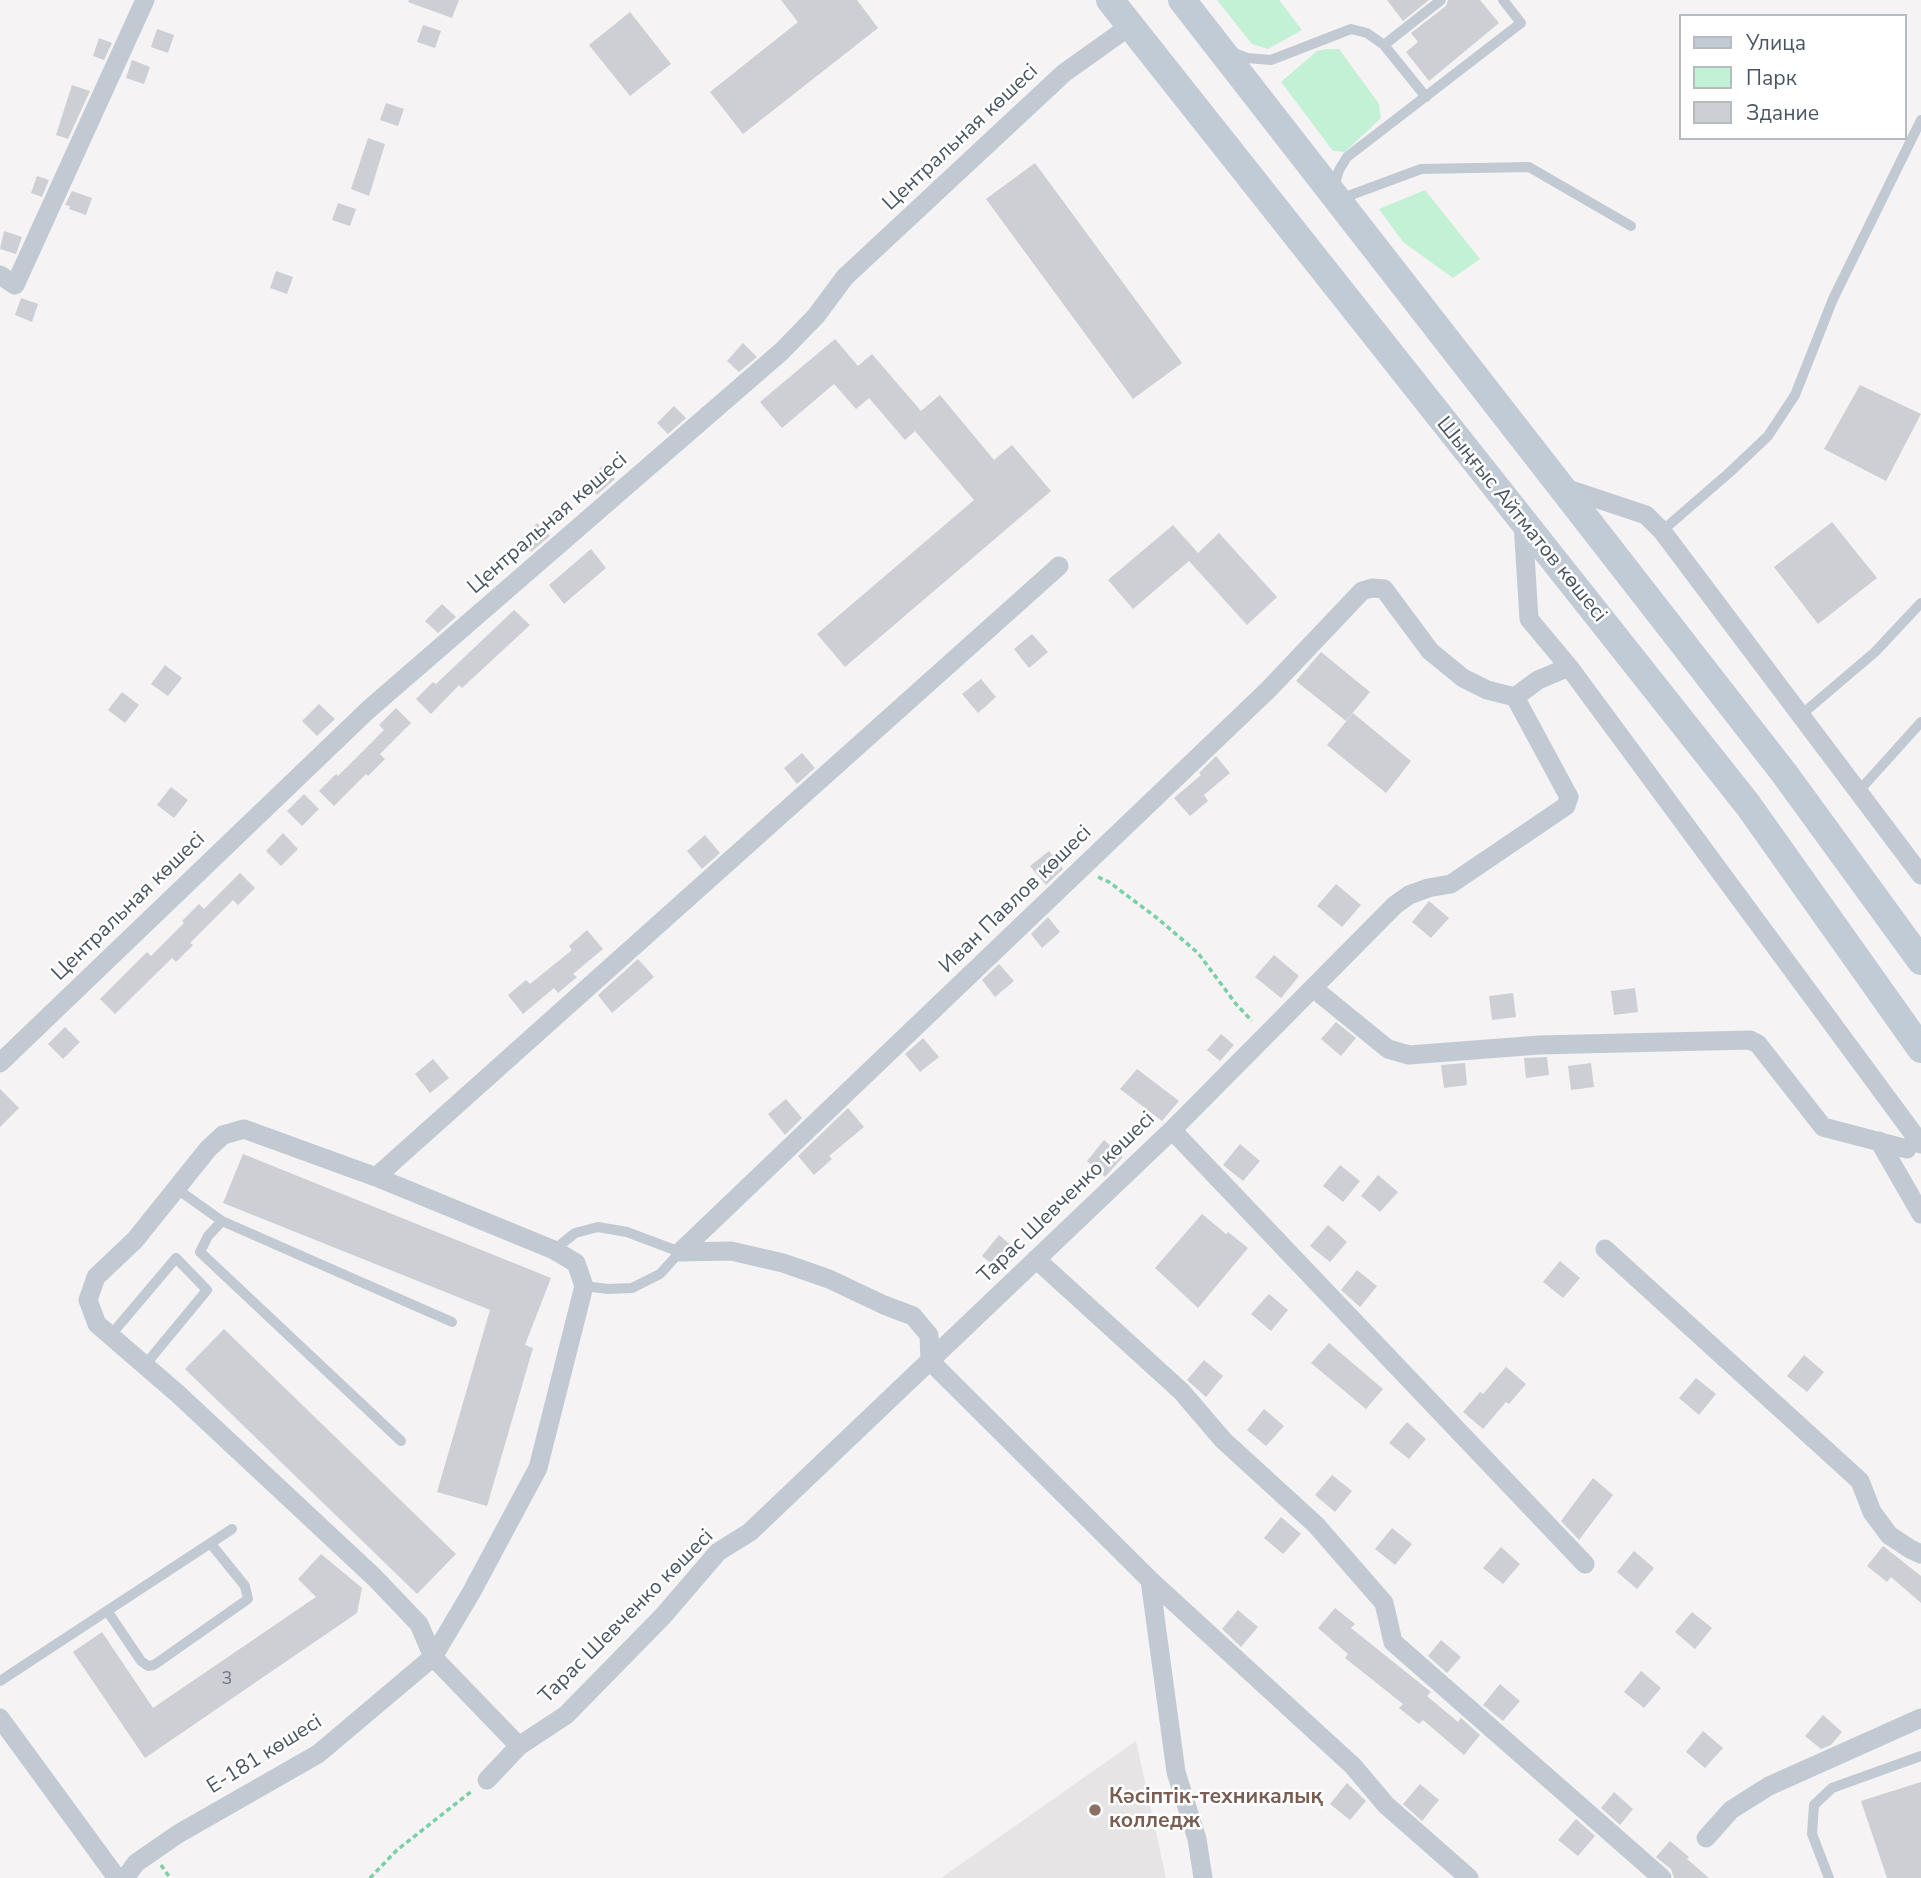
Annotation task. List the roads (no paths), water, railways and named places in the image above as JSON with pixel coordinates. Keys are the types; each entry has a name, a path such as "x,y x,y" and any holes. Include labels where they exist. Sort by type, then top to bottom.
{"main road":[{"name":"Шыңғыс Айтматов көшесі","path":"1110,0 1748,805 1921,1049"},
{"path":"1182,0 1784,773 1921,961"}],"street":[{"path":"0,275 15,285 145,0"},
{"name":"Центральная көшесі","path":"0,1063 368,709 782,351 816,316 845,277 1064,73 1130,26"},
{"path":"1561,487 1646,514 1662,531 1921,875"},
{"path":"1523,523 1529,619 1569,667 1914,1147"},
{"path":"376,1177 1059,566"},
{"name":"Иван Павлов көшесі","path":"680,1252 1269,689 1362,591 1384,589 1430,651 1463,678 1487,690 1515,696"},
{"path":"1515,696 1538,680 1569,667"},
{"name":"Тарас Шевченко көшесі","path":"486,1780 519,1746 566,1715 663,1616 718,1552 750,1532 1172,1130 1395,905 1409,895 1451,884 1566,806 1569,797 1515,696"},
{"path":"1313,988 1388,1049 1409,1055 1539,1045 1750,1040 1758,1044 1823,1127 1914,1147"},
{"path":"519,1746 433,1657 419,1624 374,1577 97,1324 88,1300 96,1276 135,1240 208,1149 223,1135 244,1129 376,1177 554,1250 576,1264 584,1286"},
{"path":"1172,1130 1585,1564"},
{"path":"1879,1141 1921,1214"},
{"path":"1605,1249 1860,1481 1872,1511 1889,1535 1921,1554"},
{"path":"680,1252 731,1251 783,1263 829,1279 913,1316 929,1335 930,1361 1150,1580 1353,1766 1386,1805 1469,1878"},
{"path":"1036,1259 1182,1392 1223,1440 1316,1525 1384,1603 1394,1642 1662,1878"},
{"name":"Е-181 көшесі","path":"125,1878 136,1863 178,1834 318,1754 433,1657 471,1593 538,1468 584,1286"},
{"path":"1150,1580 1175,1772 1197,1839 1203,1878"},
{"path":"1706,1838 1731,1810 1769,1786 1921,1717"},
{"path":"0,1718 117,1878"}],"lane":[{"path":"1384,45 1441,0"},
{"path":"1503,0 1521,23 1347,157 1336,180 1337,201 1421,169 1529,167 1631,226"},
{"path":"1219,48 1247,58 1272,60 1351,29 1367,33 1384,45 1426,97"},
{"path":"1662,531 1768,436 1795,395 1833,299 1921,120"},
{"path":"1801,715 1875,652 1921,603"},
{"path":"1858,793 1921,722"},
{"path":"177,1189 222,1222 453,1322"},
{"path":"222,1222 208,1236 200,1252 401,1441"},
{"path":"554,1250 575,1233 598,1227 627,1231 680,1252 660,1274 632,1288 584,1286"},
{"path":"110,1336 176,1258 207,1290 145,1365"},
{"path":"0,1681 232,1529"},
{"path":"108,1612 141,1661 154,1665 247,1599 245,1586 211,1544"},
{"path":"1829,1878 1812,1834 1814,1805 1832,1788 1921,1756"}],"place":[{"name":"Кәсіптік-техникалық колледж","path":"1095,1810"}]}
